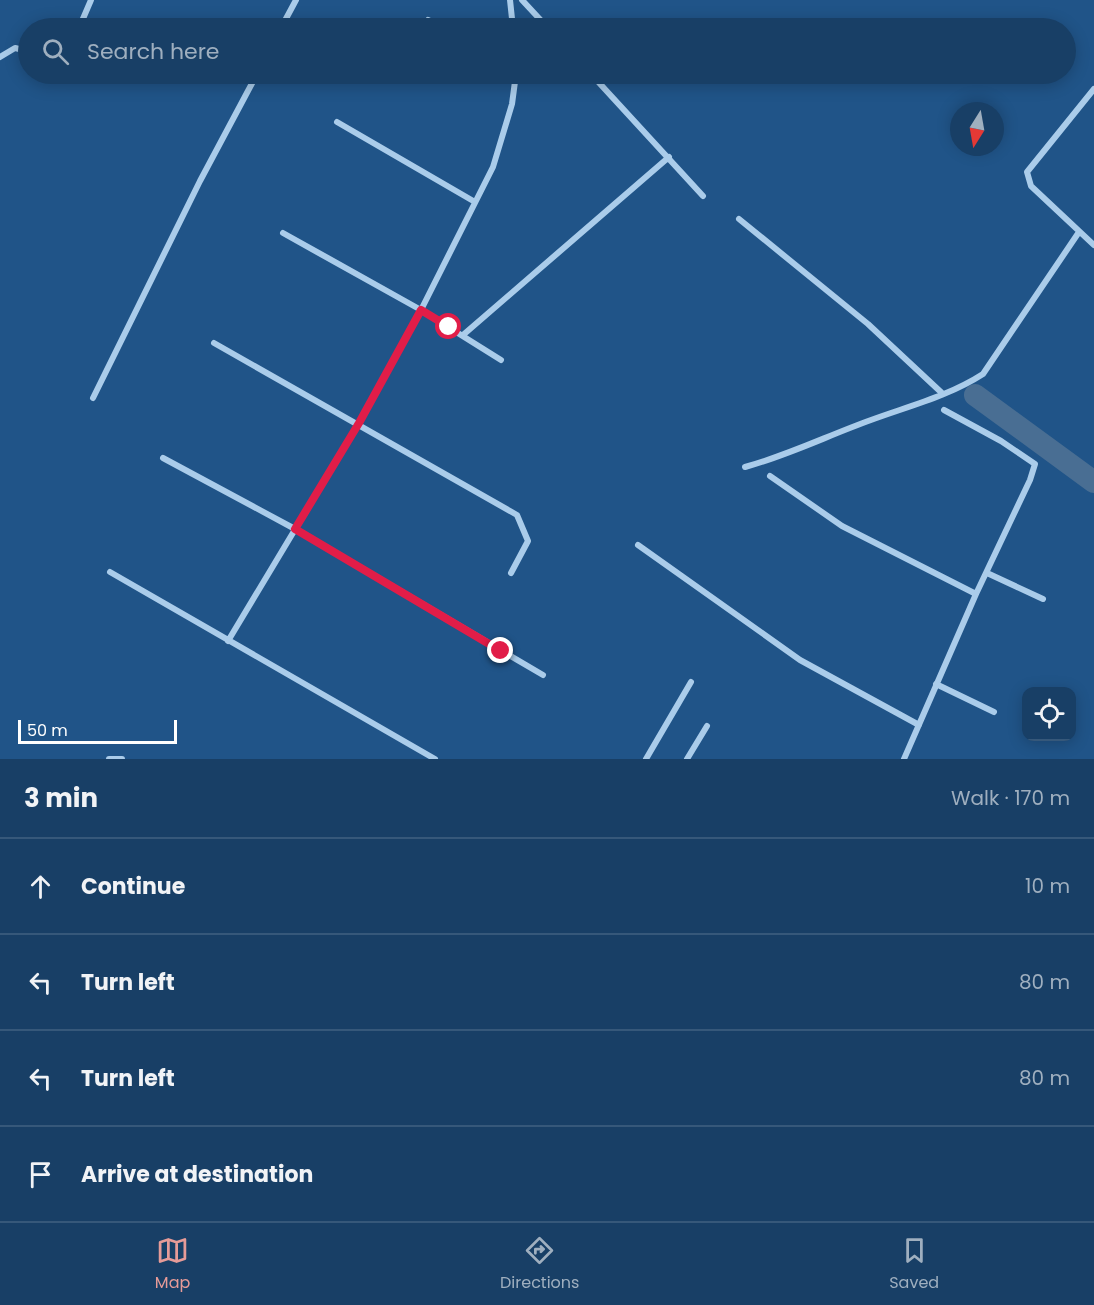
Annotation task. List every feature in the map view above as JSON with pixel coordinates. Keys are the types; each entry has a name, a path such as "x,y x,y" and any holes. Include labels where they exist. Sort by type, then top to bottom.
{"street":[{"path":"83,18 91,0"},
{"path":"286,18 296,0"},
{"path":"510,0 512,18"},
{"path":"522,0 539,18"},
{"path":"0,57 15,48 18,49"},
{"path":"93,398 200,181 252,84"},
{"path":"228,641 359,423 421,310 493,167 512,104 515,84"},
{"path":"600,84 703,196"},
{"path":"1094,89 1027,172 1031,186 1094,245"},
{"path":"337,122 475,202"},
{"path":"463,336 669,157"},
{"path":"739,219 868,324 943,394"},
{"path":"283,232 421,310 501,360"},
{"path":"745,467 786,456 869,421 964,386 982,374 1079,232"},
{"path":"214,343 517,514 528,541 511,573"},
{"path":"904,759 976,594 1030,480 1035,464 1010,446 944,410"},
{"path":"163,458 295,529 543,675"},
{"path":"770,476 842,526 976,594"},
{"path":"638,545 800,660 919,725"},
{"path":"110,572 435,759"},
{"path":"987,573 1043,599"},
{"path":"647,759 691,682"},
{"path":"936,684 994,712"},
{"path":"687,759 707,726"},
{"path":"109,759 122,759"}],"waterway":[{"path":"975,395 1094,482"}],"route":[{"path":"449,327 421,310 359,423 295,529 501,651"}]}
